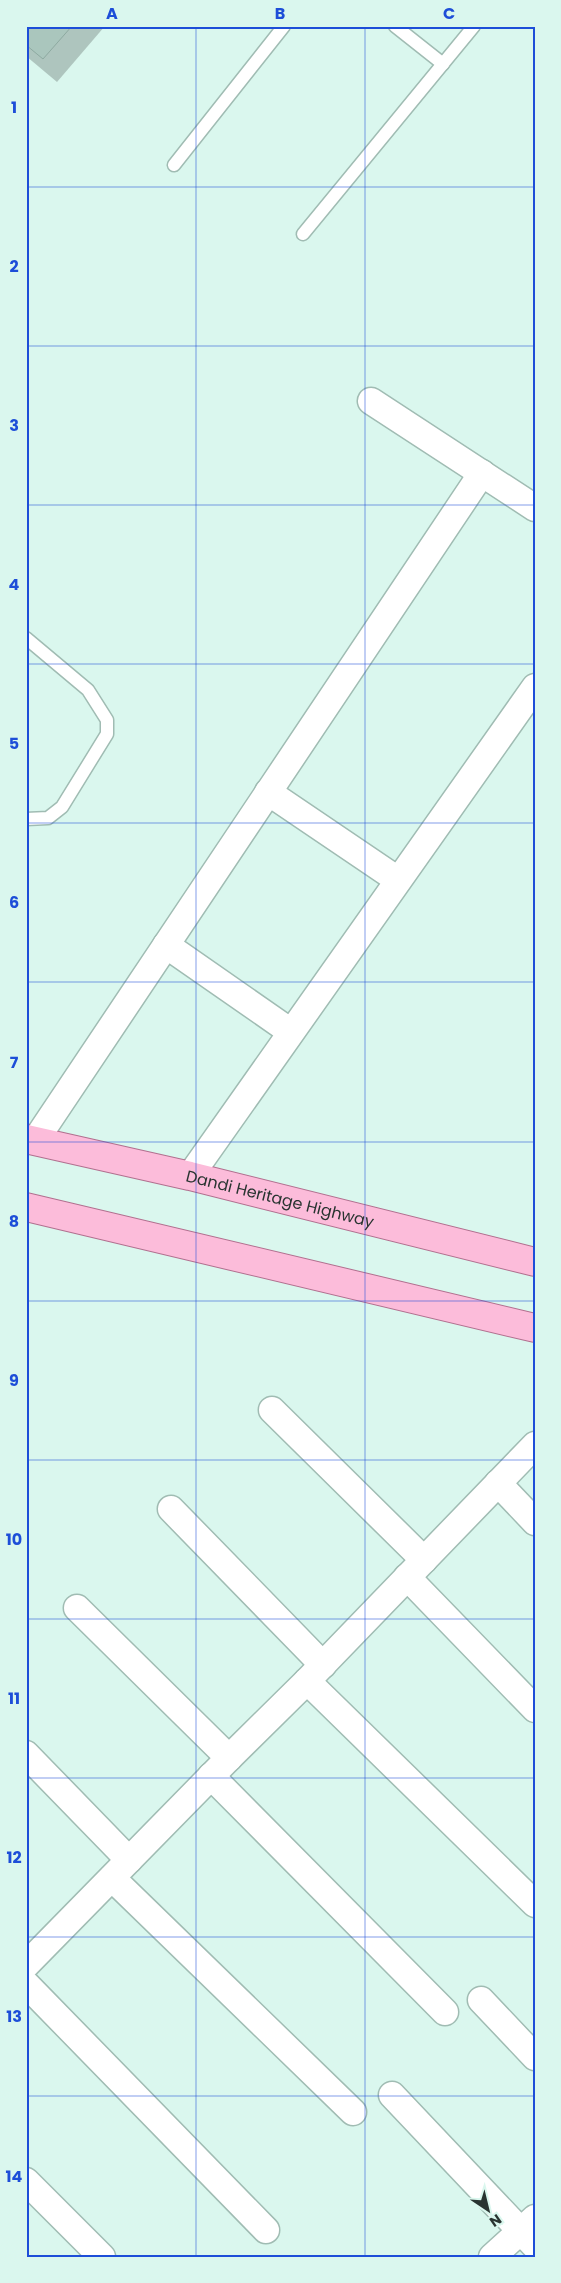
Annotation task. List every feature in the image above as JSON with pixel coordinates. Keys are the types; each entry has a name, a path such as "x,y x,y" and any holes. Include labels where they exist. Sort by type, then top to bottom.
{"main road":[{"name":"Dandi Heritage Highway","path":"31,1140 190,1176 535,1262"},
{"path":"26,1207 535,1328"}],"street":[{"path":"372,401 535,508"},
{"path":"31,1140 166,945 482,473"},
{"path":"190,1176 535,687"},
{"path":"268,792 398,880"},
{"path":"166,945 291,1032"},
{"path":"272,1410 416,1569 535,1709"},
{"path":"29,1957 120,1869 315,1673 535,1446"},
{"path":"498,1483 535,1522"},
{"path":"171,1509 315,1673 535,1904"},
{"path":"77,1608 229,1758"},
{"path":"26,1754 120,1869 353,2112"},
{"path":"211,1776 445,2012"},
{"path":"26,1984 266,2230"},
{"path":"481,2000 535,2057"},
{"path":"392,2095 530,2232 492,2257"},
{"path":"26,2181 102,2257"}],"lane":[{"path":"174,164 284,26"},
{"path":"395,26 443,64"},
{"path":"303,234 474,26"},
{"path":"26,638 88,690 107,720 107,734 62,807 48,818 26,820"}],"building":[{"path":"26,26 72,26 43,59 26,45"}]}
